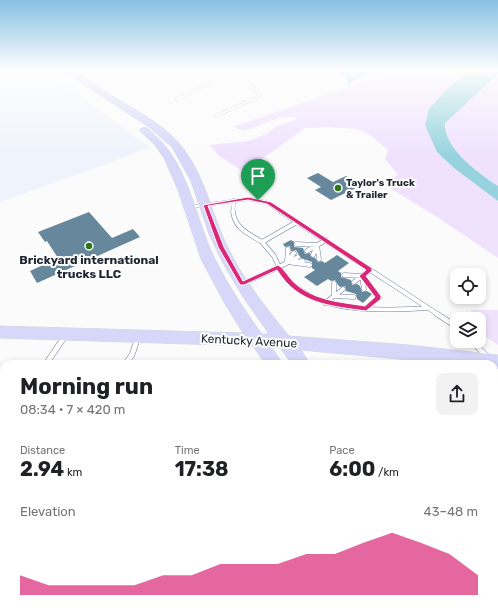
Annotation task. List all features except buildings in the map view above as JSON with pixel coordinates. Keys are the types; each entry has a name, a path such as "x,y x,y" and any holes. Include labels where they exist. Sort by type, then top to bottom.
{"main road":[{"path":"96,98 154,138 166,152 180,176 208,260 257,340 272,360"},
{"path":"110,98 150,123 170,139 191,169 221,247 242,284 299,360"},
{"name":"Kentucky Avenue","path":"0,332 257,340 409,352 462,360"}],"lane":[{"path":"216,116 256,98"},
{"path":"190,207 234,200 250,199 265,201 450,322"},
{"path":"234,200 231,214 234,222 239,228 262,242 274,256 278,267 287,280 297,288 325,303 378,310 428,308"},
{"path":"262,242 297,222"},
{"path":"307,251 326,240"},
{"path":"296,244 317,245"},
{"path":"303,248 317,245"},
{"path":"313,255 317,245"},
{"path":"317,245 319,259"},
{"path":"287,262 288,249"},
{"path":"287,262 294,253"},
{"path":"242,284 298,257"},
{"path":"287,262 303,260"},
{"path":"287,262 310,265"},
{"path":"354,282 370,270"},
{"path":"344,275 362,276 379,297 366,308"},
{"path":"362,276 364,289"},
{"path":"334,283 334,296"},
{"path":"325,303 343,289"},
{"path":"334,296 354,297"},
{"path":"49,360 66,334"},
{"path":"128,360 132,355 139,336"},
{"path":"479,348 490,360"}],"shaded area":[{"path":"0,98 83,98 150,148 0,202"},
{"path":"317,98 440,98 427,115 437,152 454,168 498,201 498,258 437,217 382,183 398,175 385,159 388,150 370,135 358,129 326,127 305,128 244,172 219,156 210,145 248,141 266,134 277,126 297,119 291,117 278,118 245,130 233,127"},
{"path":"472,98 498,98 498,186 472,167 456,151 450,142 446,122"},
{"path":"472,310 498,310 498,345 486,337 486,312 470,312"}],"water":[{"path":"439,98 472,98 445,123 446,133 456,151 472,167 498,186 498,201 454,168 437,152 425,125 429,109"}],"place":[{"name":"Taylor's Truck & Trailer","path":"338,188"},
{"name":"Brickyard international trucks LLC","path":"89,246"}],"route":[{"path":"234,200 258,200 269,203 370,270 362,276 379,297 366,308 325,303 312,298 297,288 287,280 278,267 242,284 221,247 214,231 206,205 234,200"}]}
